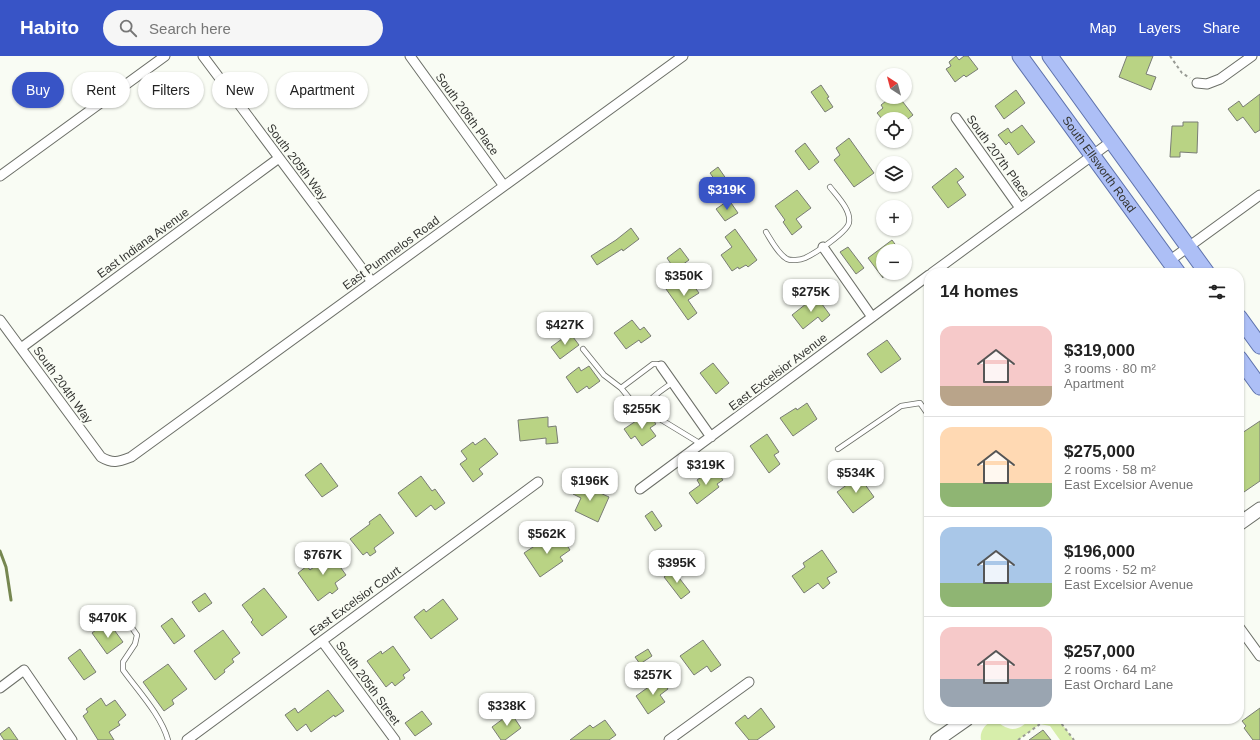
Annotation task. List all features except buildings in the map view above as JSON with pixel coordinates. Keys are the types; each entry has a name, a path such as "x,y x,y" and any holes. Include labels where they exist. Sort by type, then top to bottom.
{"main road":[{"name":"South Ellsworth Road","path":"1020,56 1173,267"},
{"name":"South Ellsworth Road","path":"1050,56 1203,268"},
{"path":"1244,324 1260,346"},
{"path":"1244,365 1260,387"}],"street":[{"path":"0,176 165,56"},
{"name":"South 205th Way","path":"203,56 372,282"},
{"name":"East Pummelos Road","path":"109,462 120,461 131,457 683,56"},
{"path":"1197,83 1207,84 1220,79 1252,56"},
{"name":"South 206th Place","path":"414,57 504,186"},
{"name":"South 207th Place","path":"956,118 1020,208"},
{"path":"939,268 1112,141"},
{"name":"East Indiana Avenue","path":"21,348 279,158"},
{"path":"1173,267 1188,247 1260,195"},
{"path":"823,247 872,317"},
{"name":"East Excelsior Avenue","path":"640,488 924,279"},
{"name":"South 204th Way","path":"0,320 101,457 109,462"},
{"path":"661,366 711,437"},
{"name":"East Excelsior Court","path":"187,740 538,482"},
{"path":"1244,521 1260,509"},
{"path":"1244,634 1260,656"},
{"name":"South 205th Street","path":"322,641 395,740"},
{"path":"0,688 24,670 72,740"},
{"path":"669,740 749,682"},
{"path":"937,740 960,724"}],"lane":[{"path":"766,232 781,253 788,259 798,260 805,258 823,247 846,229 850,221 846,210 830,187"},
{"path":"583,349 604,375 621,388 635,406 645,406 660,418 701,444"},
{"path":"621,388 653,364 661,366"},
{"path":"645,406 656,393 672,383"},
{"path":"838,449 902,406 920,403 924,409"},
{"path":"121,612 137,635 135,644 122,662 123,670 154,712 165,730 168,740"}],"path":[{"path":"1170,56 1182,73 1197,83"},
{"path":"1018,740 1040,724"},
{"path":"1062,724 1074,740"}],"green space":[{"path":"987,724 1000,724 1011,729 1024,724 1040,724 1018,740 981,740 981,733"},
{"path":"1040,724 1062,724 1074,740 1060,740 1050,726"}],"waterway":[{"path":"0,551 6,567 11,600"}]}
